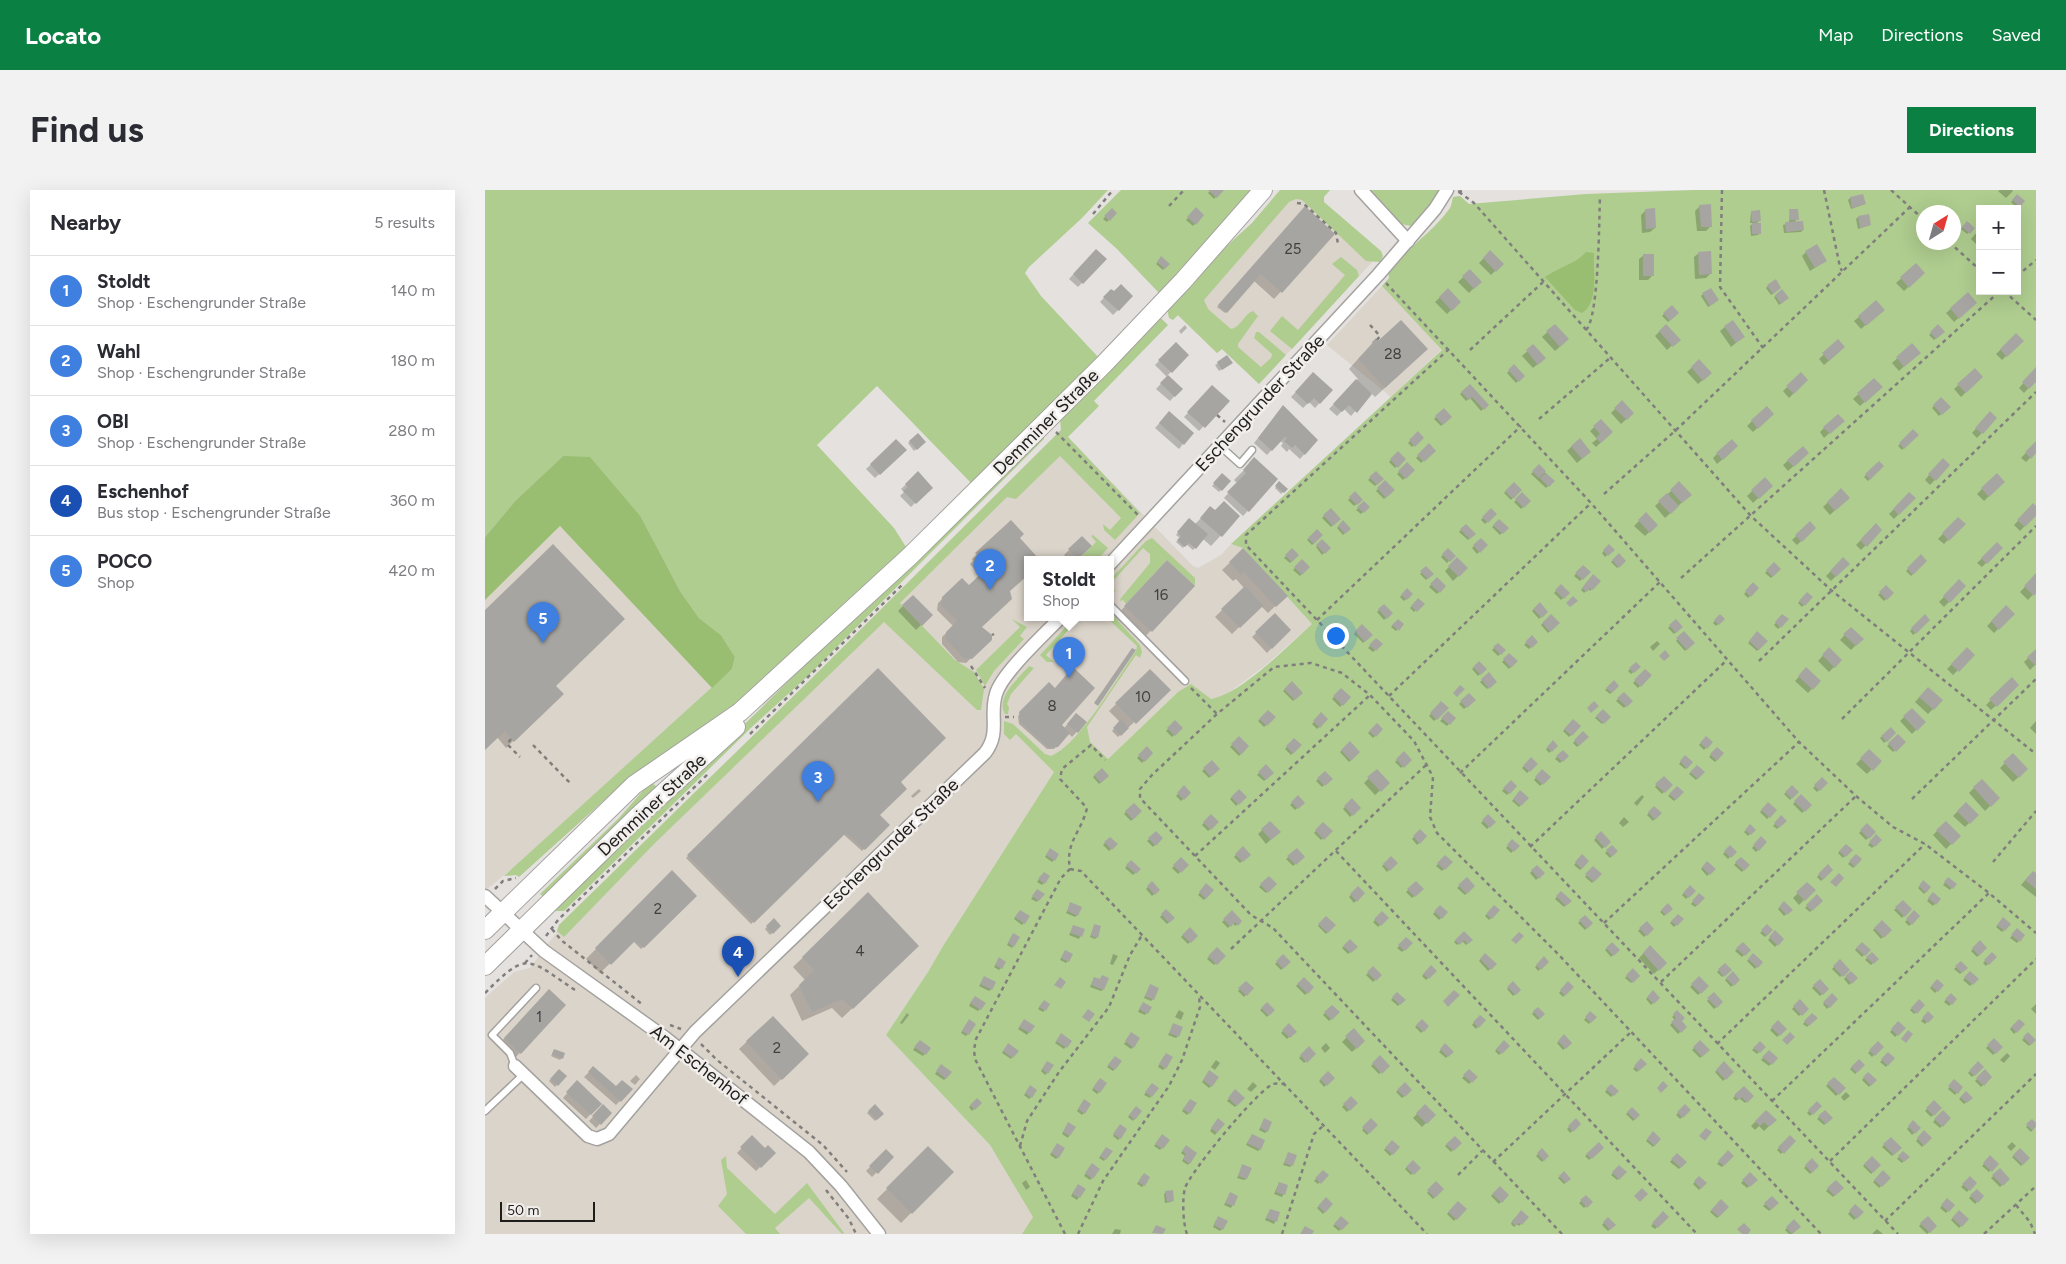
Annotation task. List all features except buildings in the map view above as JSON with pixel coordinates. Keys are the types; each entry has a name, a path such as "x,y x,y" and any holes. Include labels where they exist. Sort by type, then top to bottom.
{"main road":[{"name":"Demminer Straße","path":"485,930 634,785 720,728 818,642 916,550 1104,364 1176,288 1263,190"},
{"name":"Demminer Straße","path":"485,966 638,816 756,708 818,642"}],"street":[{"path":"1361,190 1407,241"},
{"name":"Eschengrunder Straße","path":"1114,560 1453,191"},
{"name":"Eschengrunder Straße","path":"519,1070 585,1133 597,1139 609,1134 695,1032 985,753 994,738 994,706 999,687 1057,621"},
{"path":"485,896 503,912"},
{"name":"Am Eschenhof","path":"503,912 552,957 681,1050 809,1152 841,1186 879,1234"}],"lane":[{"path":"1220,446 1240,464 1246,462 1252,450"},
{"path":"1114,609 1185,681"},
{"path":"485,1111 519,1070 510,1053 492,1035 536,988"}],"path":[{"path":"1093,214 1113,190"},
{"path":"1169,206 1184,190"},
{"path":"1722,190 1720,288 1763,348"},
{"path":"1824,190 1839,267 1843,271"},
{"path":"1891,190 1916,213"},
{"path":"1453,191 1474,204 1751,516 1831,590 1910,651 2036,754"},
{"path":"1586,330 1591,324 1595,303 1600,196"},
{"path":"1297,203 1304,204 1336,233 1338,244"},
{"path":"1604,494 1675,431 1910,207"},
{"path":"1958,250 1976,266"},
{"path":"2021,273 2036,260"},
{"path":"1374,275 1449,349 1521,426 1661,582 1799,742 1856,796 1893,827 1925,844 1989,893 2036,933"},
{"path":"1470,350 1543,282"},
{"path":"1681,578 1998,295"},
{"path":"2007,295 2036,320"},
{"path":"1370,325 1380,336 1377,340"},
{"path":"1449,349 1244,538 1246,545 1530,848 1661,982 1717,1044 1898,1234"},
{"path":"1539,419 1610,357"},
{"path":"1759,661 2036,392"},
{"path":"1217,415 1227,424"},
{"path":"1317,620 1521,426"},
{"path":"1056,432 1147,524"},
{"path":"1389,696 1591,503"},
{"path":"1842,719 2036,526"},
{"path":"748,735 908,580"},
{"path":"1460,773 1661,582"},
{"path":"1530,848 1727,660"},
{"path":"1562,1234 1273,928 1251,915 1140,798 1140,789 1152,774 1217,714 1274,667 1311,663 1342,673 1370,695 1413,742 1433,778 1429,817 1437,833 1559,955 1821,1234"},
{"path":"971,666 988,690 990,685"},
{"path":"1912,799 2036,679"},
{"path":"1185,681 1217,714"},
{"path":"1195,856 1370,695"},
{"path":"511,738 507,744 520,756"},
{"path":"1604,923 1799,742"},
{"path":"533,745 572,785"},
{"path":"1070,869 1069,846 1087,808 1060,779 1060,774 1062,769 1091,745 1105,760"},
{"path":"1231,950 1426,765"},
{"path":"552,928 558,920 713,770"},
{"path":"1661,982 1856,796"},
{"path":"1993,862 2036,811"},
{"path":"1717,1044 1925,844"},
{"path":"1336,850 1697,1234"},
{"path":"1070,869 1081,871 1427,1234"},
{"path":"1065,1234 975,1059 973,1050 976,1039 997,996 1061,878 1070,869"},
{"path":"1772,1101 1989,893"},
{"path":"1020,1146 1027,1121 1059,1072 1109,1007 1130,955 1142,935"},
{"path":"1829,1161 2036,959"},
{"path":"485,993 513,967 529,963 539,967 577,992"},
{"path":"1078,1234 1103,1181 1169,1086 1182,1060 1200,1007 1199,996"},
{"path":"679,1028 684,1026"},
{"path":"1493,1162 1631,1032"},
{"path":"1885,1221 2036,1074"},
{"path":"1187,1234 1184,1190 1189,1180 1213,1146 1261,1094 1274,1084 1286,1084"},
{"path":"1282,1234 1314,1134 1324,1124"},
{"path":"1458,1175 1482,1151"},
{"path":"822,1183 849,1219 856,1234"},
{"path":"1984,1234 2036,1186"},
{"path":"2016,1205 2030,1222 2035,1234"}],"shaded area":[{"path":"1293,190 1374,260 1259,384 1222,349 1217,353 1176,314"},
{"path":"1382,286 1442,349 1391,397 1327,345"},
{"path":"1061,430 1193,566 1198,568 1221,555 1231,544 1243,548 1312,624 1267,664 1223,697 1211,699 1201,694 1178,692 1108,759 1054,772 886,1035 990,1145 1034,1218 1022,1234 485,1234 485,998 514,972 530,968 557,932 559,925 811,679"},
{"path":"560,526 712,688 485,891 485,600"}],"green space":[{"path":"485,190 1108,190 1025,273 1041,296 1099,358 972,484 877,386 817,445 894,528 906,547 813,638 702,735 630,777 519,877 516,875 504,876 732,669 735,657 721,635 699,618 680,591 641,517 563,456 516,500 485,537"},
{"path":"1121,190 1252,190 1160,294 1117,249 1088,223"},
{"path":"1280,190 1330,190 1324,197 1324,202 1381,251 1383,256 1380,262 1366,261 1302,200 1296,199 1289,202 1204,300 1208,309 1231,329 1253,311 1258,316 1238,344 1238,347 1261,367 1271,358 1272,354 1254,338 1256,332 1259,332 1286,355 1259,384 1222,349 1217,353 1178,315 1173,320 1169,318 1167,308 1209,262 1252,223"},
{"path":"1370,190 1441,190 1431,205 1411,226 1401,224"},
{"path":"1694,190 2036,190 2036,1234 1022,1234 1033,1217 990,1145 886,1035 1054,772 1016,734 1010,740 1004,734 1004,721 1013,724 1045,754 1051,756 1074,739 1097,709 1136,651 1137,646 1110,621 1114,621 1114,616 1140,645 1142,652 1140,658 1136,655 1087,727 1090,742 1108,759 1178,692 1191,684 1211,699 1236,689 1264,668 1312,624 1243,548 1231,544 1442,350 1382,286 1389,278 1388,271 1443,217 1450,208 1453,197 1460,196 1469,204 1586,194"},
{"path":"1586,252 1594,253 1594,286 1591,302 1582,313 1575,310 1545,277 1577,260"},
{"path":"1341,257 1357,270 1359,276 1292,349 1270,331 1282,316 1298,330 1345,275 1332,264"},
{"path":"1157,319 1162,319 1168,325 1094,401 1099,406 1068,437 1140,513 1115,540 1104,530 1103,524 1110,530 1121,518 1060,456 1016,499 1007,497 900,603 955,660 974,672 984,689 981,710 977,710 884,622 654,844 564,937 557,931 559,925 811,679 1061,430 1060,418"},
{"path":"1044,432 1044,439 808,676 754,725 564,911 553,911"},
{"path":"563,456 590,457 641,517 680,591 699,618 721,635 735,657 732,669 712,688 560,526 485,600 485,537 516,500"},
{"path":"1093,535 1108,548 1101,556 1082,556 1096,542 1091,536"},
{"path":"1152,538 1195,578 1195,586 1167,560 1126,604 1123,600 1120,601 1150,563 1150,554 1143,548 1114,580 1114,576 1146,541"},
{"path":"1012,619 1027,627 1020,636 1024,639 994,671 985,686 976,670 1020,627"},
{"path":"1071,621 1076,621 1046,655 1054,662 1047,662 1040,655"},
{"path":"1029,666 1034,668 1011,694 1007,704 1009,707 1008,714 1005,714 1003,701 1009,688"},
{"path":"652,783 657,787 655,791 544,897 540,894 618,819"},
{"path":"726,1156 727,1168 775,1214 807,1183 844,1233 842,1234 809,1198 775,1228 780,1234 746,1234 718,1206 727,1194 721,1160"}],"place":[{"name":"Wahl","path":"990,590"},
{"name":"POCO","path":"543,643"},
{"name":"Stoldt","path":"1069,678"},
{"name":"OBI","path":"818,802"},
{"name":"Eschenhof","path":"738,977"}]}
